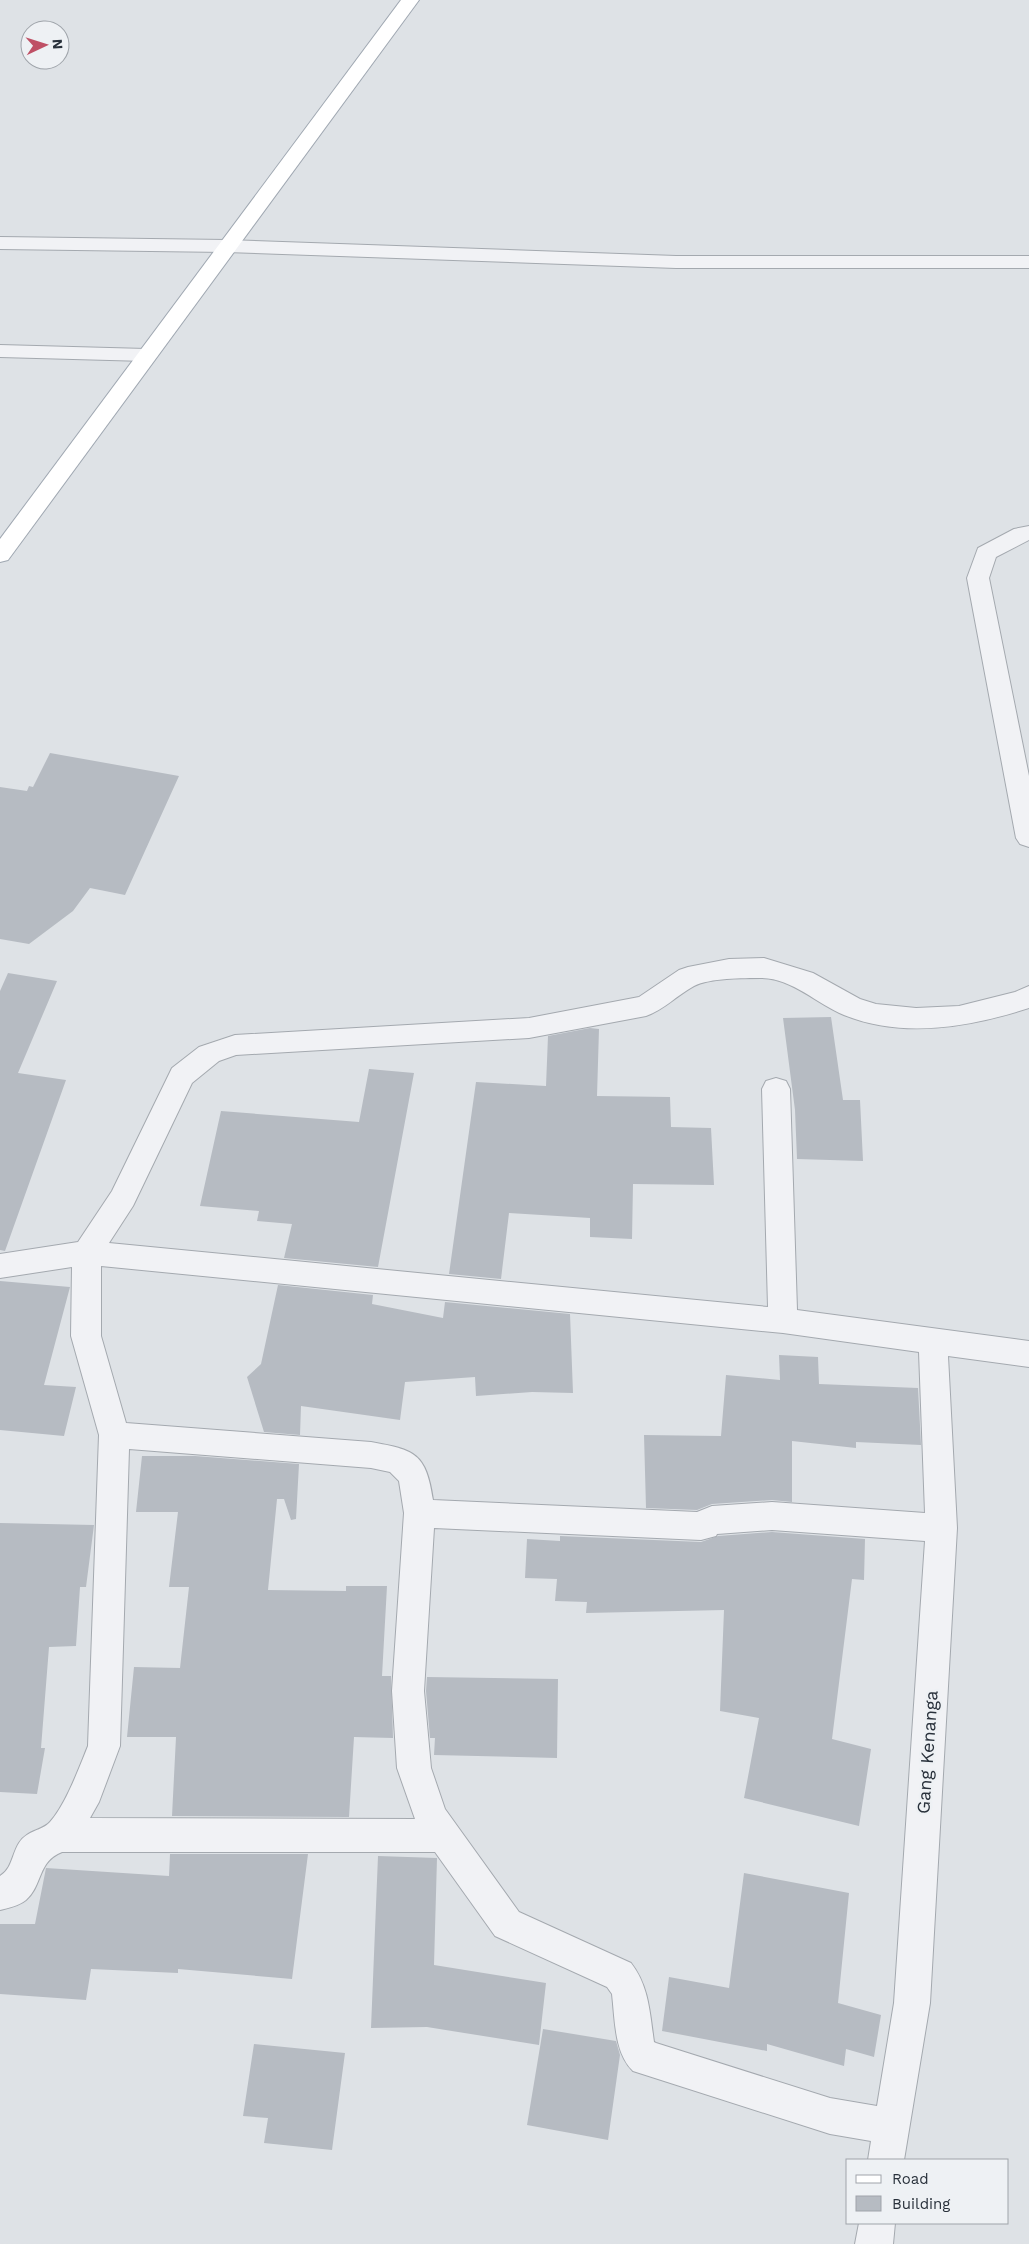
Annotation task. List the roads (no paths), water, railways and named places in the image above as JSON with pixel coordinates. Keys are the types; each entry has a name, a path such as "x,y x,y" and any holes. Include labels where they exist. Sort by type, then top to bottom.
{"main road":[{"path":"0,554 226,246 410,0"}],"street":[{"path":"0,243 226,246 676,262 1029,262"},
{"path":"0,352 146,355"},
{"path":"1029,534 1022,534 986,553 978,578 1029,838"},
{"path":"62,1836 87,1791 104,1746 114,1435 86,1336 87,1253 123,1198 182,1076 210,1054 236,1045 529,1028 646,1006 688,977 728,969 764,968 804,980 852,1007 876,1014 916,1018 959,1016 1023,1000 1029,996"},
{"path":"776,1089 783,1321"},
{"path":"0,1266 87,1253 783,1321 1029,1354"},
{"name":"Gang Kenanga","path":"886,2159 912,2003 941,1528 933,1341"},
{"path":"114,1435 371,1455 398,1460 414,1475 419,1513 408,1691 414,1768 431,1818 506,1924 620,1975 628,1987 638,2051 646,2058 830,2116 891,2126"},
{"path":"419,1513 701,1526 712,1520 772,1516 941,1528"},
{"path":"0,1893 13,1889 23,1876 31,1854 42,1843 62,1836 202,1834 445,1836"},
{"path":"874,2244 877,2224"}]}
